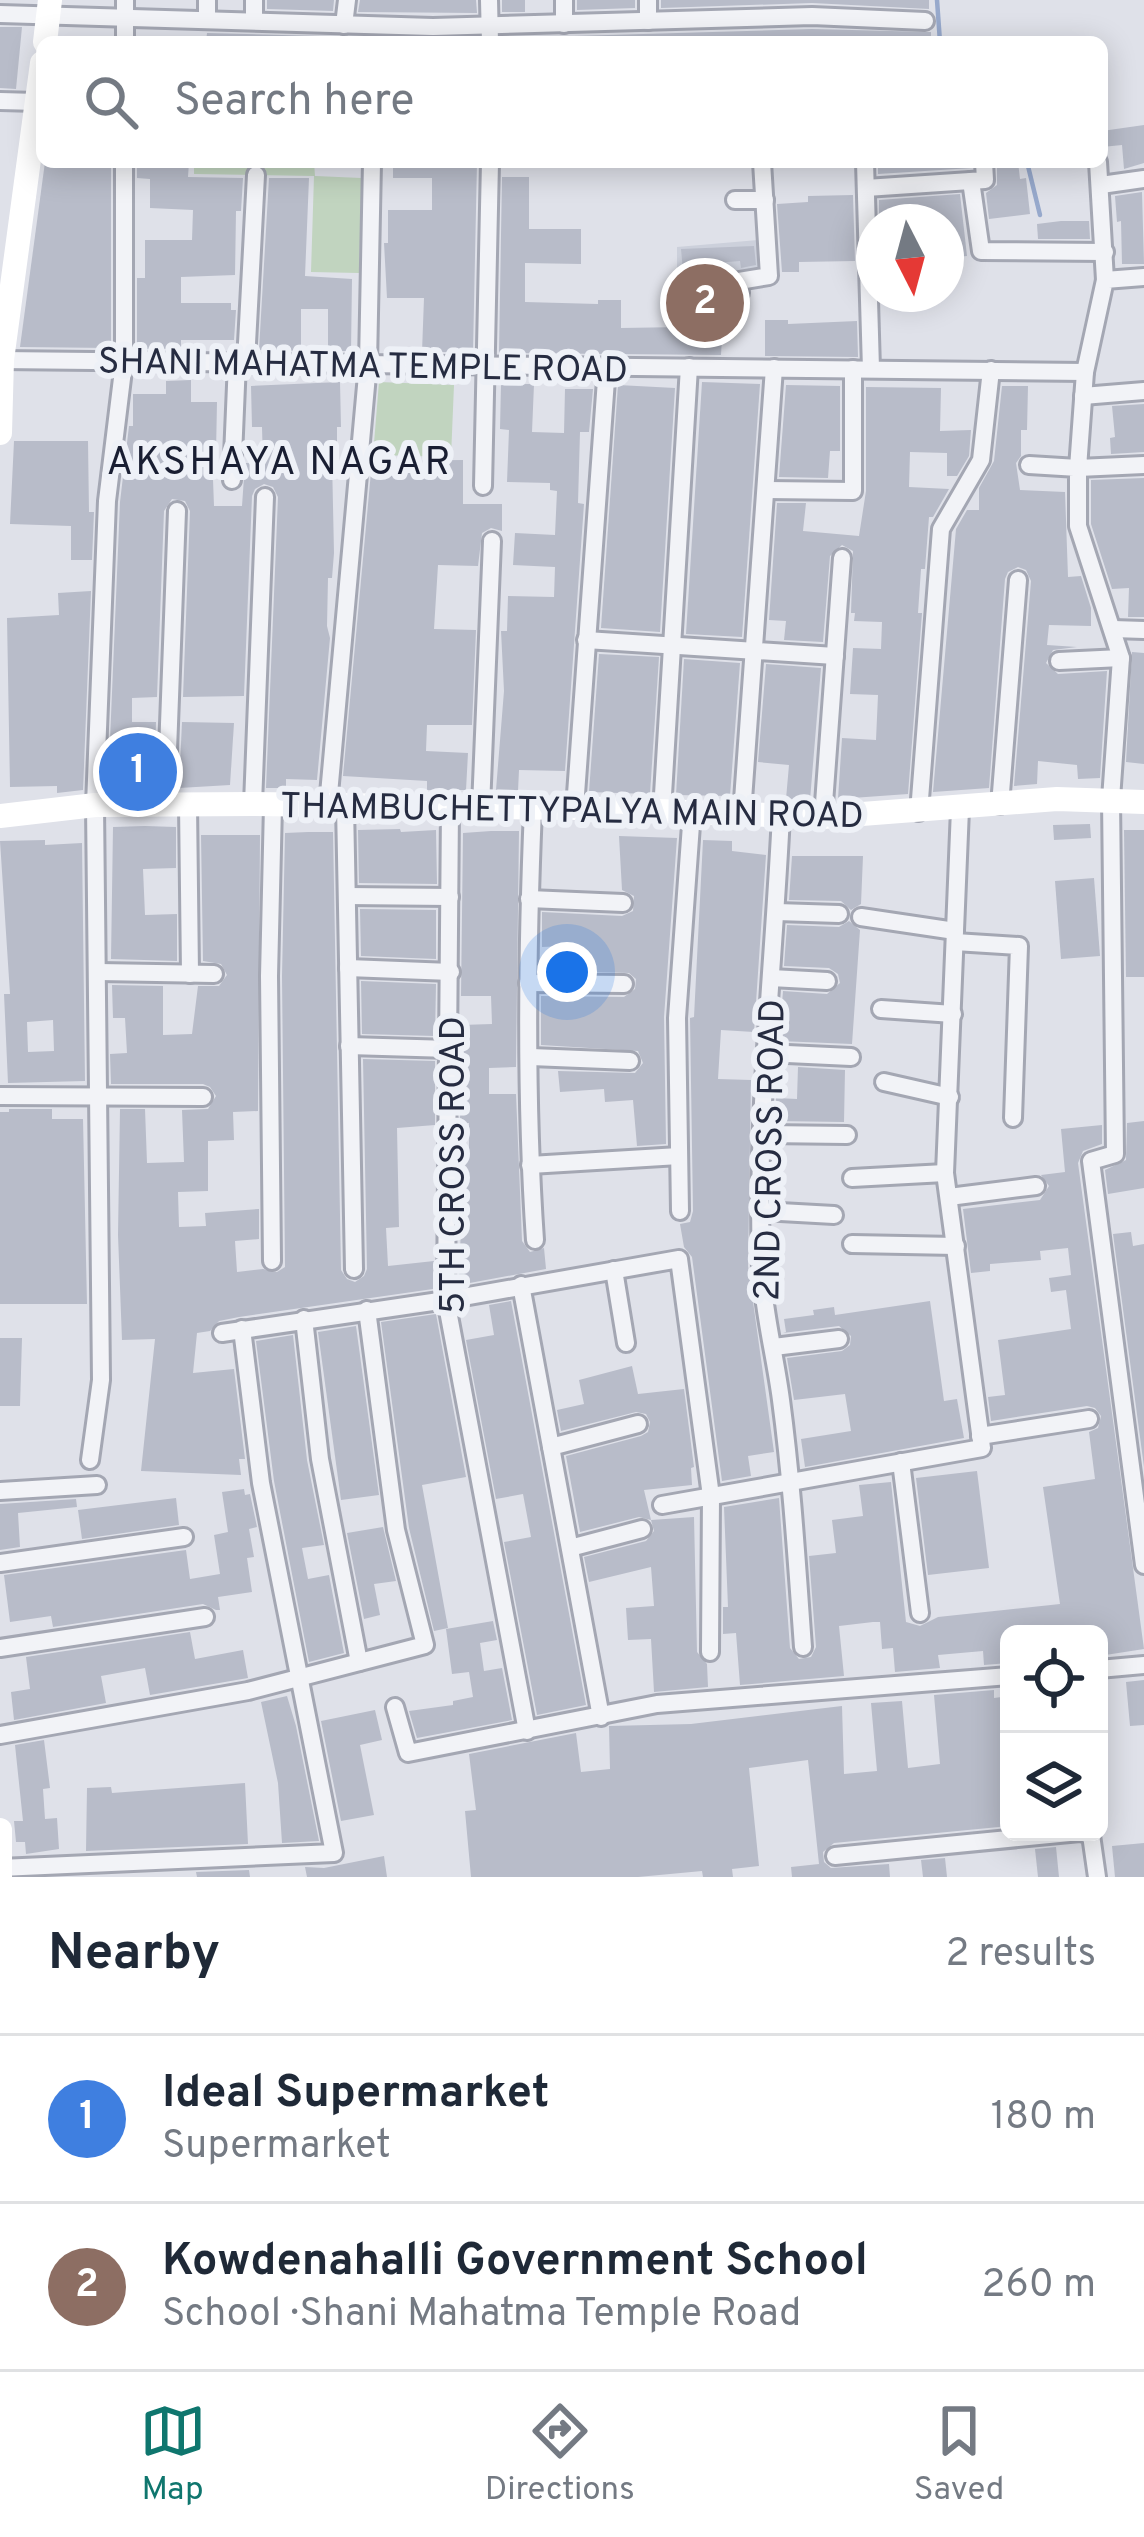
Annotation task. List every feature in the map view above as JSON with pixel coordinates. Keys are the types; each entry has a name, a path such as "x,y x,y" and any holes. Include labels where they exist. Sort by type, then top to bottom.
{"main road":[{"path":"0,433 12,201 36,106"},
{"name":"THAMBUCHETTYPALYA MAIN ROAD","path":"0,816 94,805 263,804 823,817 1112,799 1144,802"},
{"path":"0,1830 0,1877"}],"street":[{"path":"207,0 207,20"},
{"path":"243,36 254,0"},
{"path":"344,25 347,0"},
{"path":"489,0 490,33"},
{"path":"563,0 564,24"},
{"path":"648,0 648,21"},
{"path":"736,0 737,20"},
{"path":"0,14 49,8 125,10 207,20 344,25 373,33 432,34 564,24 737,20 811,8 887,9 925,20"},
{"path":"0,101 36,102"},
{"path":"90,1460 101,1380 94,805 107,501 124,362 124,168"},
{"path":"354,1269 347,896 337,805 368,364 372,168"},
{"path":"483,486 490,168"},
{"path":"740,293 740,281 769,276 762,168"},
{"path":"766,490 853,491 862,369 865,168"},
{"path":"866,188 985,180 984,168"},
{"path":"1099,168 1106,280 1085,372 1078,526 1121,658 1112,799 1115,1154 1091,1161 1144,1565"},
{"path":"232,480 256,175"},
{"path":"1101,184 1144,178"},
{"path":"971,181 980,251 1105,253"},
{"path":"735,200 765,200"},
{"path":"1106,280 1144,277"},
{"name":"SHANI MAHATMA TEMPLE ROAD","path":"1,360 1085,372"},
{"path":"575,808 607,366"},
{"path":"662,811 688,367"},
{"path":"742,814 774,368"},
{"path":"920,812 941,529 981,460 991,370"},
{"path":"1083,396 1144,391"},
{"path":"1029,465 1144,465"},
{"path":"265,497 263,804 272,1261"},
{"path":"177,512 177,804 190,974"},
{"path":"481,807 492,541"},
{"path":"823,817 842,558"},
{"path":"1000,805 1018,580"},
{"path":"1113,629 1144,630"},
{"path":"586,640 835,656"},
{"path":"1060,662 1121,658"},
{"name":"5TH CROSS ROAD","path":"450,807 446,1300 526,1731"},
{"path":"533,809 528,983 535,1240"},
{"path":"662,1505 982,1448 945,1173 960,809"},
{"path":"680,1210 676,1018 692,812"},
{"name":"2ND CROSS ROAD","path":"781,815 762,1211 766,1324 775,1347 791,1482 803,1647"},
{"path":"347,896 450,897"},
{"path":"529,899 623,903"},
{"path":"776,912 838,914"},
{"path":"861,916 1019,946 1012,1118"},
{"path":"348,968 451,972"},
{"path":"98,972 214,974"},
{"path":"771,978 827,981"},
{"path":"528,983 624,984"},
{"path":"881,1009 952,1014"},
{"path":"349,1046 450,1049"},
{"path":"766,1053 851,1057"},
{"path":"531,1057 630,1061"},
{"path":"884,1082 950,1097"},
{"path":"0,1096 203,1097"},
{"path":"765,1134 848,1135"},
{"path":"530,1165 679,1156"},
{"path":"852,1178 945,1173"},
{"path":"949,1197 1036,1186"},
{"path":"762,1211 834,1215"},
{"path":"852,1244 956,1246"},
{"path":"222,1333 679,1259 711,1496 710,1652"},
{"path":"614,1270 626,1343"},
{"path":"520,1285 601,1717"},
{"path":"0,1735 248,1691 425,1645 396,1530 367,1310"},
{"path":"304,1319 320,1459 359,1662"},
{"path":"0,1862 334,1853 261,1484 242,1329"},
{"path":"775,1347 839,1339"},
{"path":"980,1436 1089,1419"},
{"path":"551,1447 638,1424"},
{"path":"901,1462 920,1613"},
{"path":"0,1491 97,1485"},
{"path":"570,1548 642,1529"},
{"path":"0,1563 184,1537"},
{"path":"0,1648 205,1616"},
{"path":"1108,1668 1144,1665"},
{"path":"395,1707 408,1753 657,1704 1000,1677"},
{"path":"835,1856 1080,1832 1091,1835 1097,1877"}],"shaded area":[{"path":"770,239 772,275 732,281 734,325 677,326 677,247"}],"green space":[{"path":"194,168 314,168 315,176 362,178 359,273 311,272 314,176 194,174"},
{"path":"379,382 454,385 451,457 373,455"}],"building":[{"path":"267,0 334,0 333,11 267,9"},
{"path":"360,0 476,0 477,13 358,12"},
{"path":"502,0 525,0 525,12 502,12"},
{"path":"577,0 635,0 635,8 577,10"},
{"path":"661,0 929,0 929,9 812,3 661,8"},
{"path":"0,27 22,27 16,89 0,88"},
{"path":"812,29 931,32 931,36 574,36"},
{"path":"207,33 320,36 207,36"},
{"path":"1144,125 1144,163 1124,169 1122,145 1108,146 1108,130"},
{"path":"44,168 111,168 111,348 20,347"},
{"path":"137,168 189,168 188,177 243,178 241,211 236,211 235,275 181,277 181,303 231,303 231,310 236,310 234,340 181,340 181,349 137,349 137,278 145,278 145,240 192,240 193,210 150,208 150,179 137,178"},
{"path":"393,168 477,168 473,352 422,352 424,298 387,298 384,243 388,243 388,210 432,210 432,178 393,178"},
{"path":"878,168 972,168 878,174"},
{"path":"997,168 1019,168 1020,179 1026,178 1030,214 989,219 986,193 997,185"},
{"path":"502,177 529,177 529,229 581,229 581,264 525,263 525,302 621,300 621,328 683,327 686,302 681,249 754,246 756,265 741,268 740,261 703,264 706,301 724,301 721,355 499,353"},
{"path":"269,178 309,178 305,276 352,279 351,351 328,351 328,309 301,309 301,351 259,350"},
{"path":"1142,192 1144,264 1122,264 1115,196"},
{"path":"960,194 961,204 879,204 879,200"},
{"path":"853,195 855,261 799,262 799,272 782,272 777,204 808,202 808,196"},
{"path":"1089,221 1090,239 1038,239 1037,224"},
{"path":"765,320 788,320 788,324 857,321 858,357 765,356"},
{"path":"191,380 191,402 217,402 214,506 242,506 245,463 263,463 262,427 252,427 251,386 340,382 341,427 337,427 337,459 332,459 330,638 317,780 286,779 286,788 266,788 278,497 273,487 264,484 252,496 244,696 183,697 190,511 185,501 172,499 164,511 157,697 132,698 132,722 156,722 154,787 108,788 120,502 129,426 133,426 133,394 166,394 166,381"},
{"path":"702,382 760,384 742,637 686,634"},
{"path":"501,384 534,384 532,432 564,433 565,389 593,389 589,432 580,432 578,503 584,504 565,771 519,770 518,791 496,790 504,691 501,631 507,631 508,596 554,597 555,567 513,565 515,533 555,535 557,491 550,490 550,483 507,482 509,430 500,429"},
{"path":"618,385 675,388 660,632 601,628"},
{"path":"786,385 840,386 840,451 830,451 828,478 779,477"},
{"path":"1002,386 1028,386 1027,430 1021,430 1021,456 1016,463 1020,490 1065,492 1068,577 1081,576 1091,626 1049,625 1047,645 1077,647 1053,650 1046,663 1058,674 1107,671 1100,778 1078,779 1077,765 1038,761 1037,784 1014,786 1031,581 1026,570 1018,567 1005,579 989,788 933,792 956,529 967,510 979,510 979,488 994,461"},
{"path":"866,387 941,388 940,431 971,430 969,456 957,476 947,476 947,453 910,452 909,487 949,489 929,517 925,569 921,569 908,794 838,799 842,738 876,740 878,695 850,694 853,648 881,649 882,622 854,621 853,551 842,545 830,556 823,642 784,640 786,621 769,620 777,503 806,503 803,531 859,536 866,491"},
{"path":"1144,404 1144,452 1111,454 1110,438 1115,437 1112,406"},
{"path":"14,441 88,441 89,512 94,512 92,560 71,560 71,526 10,524"},
{"path":"463,460 463,504 502,504 502,531 491,528 482,533 478,566 438,565 434,629 476,630 472,725 427,725 426,751 468,753 466,790 427,790 427,781 343,776 372,461"},
{"path":"1144,478 1144,617 1128,617 1129,588 1112,589 1091,524 1091,480"},
{"path":"91,591 83,790 57,793 57,786 10,787 7,618 59,615 58,593"},
{"path":"1132,652 1144,653 1144,764 1126,762"},
{"path":"599,654 659,657 650,794 589,792"},
{"path":"684,659 740,663 730,796 676,795"},
{"path":"766,664 821,668 810,800 786,799 789,765 758,762"},
{"path":"182,722 234,723 230,785 179,788"},
{"path":"1090,824 1091,838 1054,840 1053,825"},
{"path":"113,827 176,827 176,868 143,869 145,915 177,914 177,961 111,959"},
{"path":"358,830 436,830 437,884 359,883"},
{"path":"1124,830 1144,830 1144,977 1126,977"},
{"path":"519,831 516,1067 489,1068 489,1094 516,1094 522,1241 530,1252 544,1248 546,1269 459,1285 464,1223 461,1151 469,1151 469,1123 460,1123 461,1025 492,1024 491,996 461,996 463,833"},
{"path":"333,832 341,1270 355,1282 367,1269 363,1059 435,1061 435,1125 397,1128 399,1227 386,1228 388,1266 434,1261 433,1289 239,1317 197,1333 193,1373 234,1369 245,1459 239,1459 241,1475 141,1471 155,1339 122,1340 120,1109 145,1109 147,1163 184,1162 182,1110 208,1109 216,1096 203,1084 111,1084 110,1054 127,1053 125,1018 113,1018 112,985 163,986 163,1035 192,1034 198,986 219,986 227,975 221,964 203,961 201,835 260,835 258,1111 233,1112 234,1140 208,1141 208,1191 178,1192 179,1227 206,1226 205,1213 259,1209 259,1239 235,1241 237,1272 277,1272 285,1267 285,833"},
{"path":"619,836 677,838 664,1017 666,1144 637,1146 633,1100 605,1102 604,1089 560,1092 558,1071 635,1073 643,1063 638,1051 541,1045 541,996 624,997 635,989 636,979 629,973 568,971 567,946 542,947 542,912 622,916 633,911 634,896 622,890"},
{"path":"703,840 732,841 732,851 766,855 754,1032 721,1030 718,1079 751,1080 748,1266 774,1452 748,1456 751,1476 722,1481 692,1257 684,1247 680,1224 690,1222 693,1211 690,1018 694,1017"},
{"path":"0,841 82,843 85,1081 8,1083 4,994 10,994","holes":["53,1020 54,1051 28,1052 27,1022"]},
{"path":"792,856 863,856 861,904 851,910 841,901 789,900"},
{"path":"1094,878 1100,956 1061,959 1055,881"},
{"path":"360,909 436,910 436,959 361,956"},
{"path":"849,921 860,930 852,1044 779,1041 783,991 827,994 840,983 838,974 829,968 784,966 787,925 839,927"},
{"path":"361,981 436,984 435,1036 362,1034"},
{"path":"798,1067 845,1070 844,1122 775,1121 776,1098 797,1099"},
{"path":"52,1109 52,1119 83,1119 87,1304 0,1304 0,1112"},
{"path":"1144,1121 1144,1188 1108,1194 1105,1170 1126,1160 1127,1123"},
{"path":"1102,1125 1102,1144 1083,1151 1078,1163 1144,1649 1108,1655 1108,1625 1000,1625 1000,1664 984,1665 983,1651 938,1655 940,1668 895,1672 893,1648 882,1649 880,1622 873,1622 839,1626 844,1676 740,1685 736,1633 723,1634 723,1607 728,1607 724,1507 779,1498 790,1648 799,1659 811,1657 816,1647 809,1556 836,1553 832,1520 863,1516 859,1485 891,1482 906,1622 920,1626 938,1617 1060,1604 1043,1487 1095,1479 1089,1432 1098,1428 1101,1416 1087,1406 991,1421 988,1397 1005,1395 998,1340 1071,1329 1066,1290 1051,1292 1049,1278 1071,1275 1068,1248 1040,1251 1041,1260 990,1264 990,1271 971,1273 963,1209 1040,1200 1049,1186 1041,1175 1065,1172 1061,1129"},
{"path":"1131,1232 1133,1246 1144,1244 1144,1467 1113,1234"},
{"path":"511,1301 586,1705 537,1715 504,1542 531,1537 523,1494 496,1499 466,1340 494,1335 489,1305"},
{"path":"930,1301 944,1401 957,1399 964,1438 805,1467 801,1439 851,1431 845,1394 794,1400 787,1358 842,1351 850,1345 851,1336 839,1326 783,1333 784,1319 834,1307 835,1315"},
{"path":"436,1314 466,1477 422,1485 448,1628 434,1631 409,1528 381,1322"},
{"path":"356,1326 379,1495 341,1500 318,1332"},
{"path":"293,1335 307,1460 324,1545 302,1548 308,1579 329,1575 344,1653 309,1662 274,1481 256,1341"},
{"path":"0,1338 22,1338 20,1406 0,1406"},
{"path":"632,1366 638,1394 684,1389 692,1485 644,1490 651,1520 639,1517 580,1532 566,1456 641,1436 648,1432 650,1422 646,1414 636,1412 561,1431 557,1410 584,1404 579,1380"},
{"path":"977,1471 989,1568 928,1575 916,1478"},
{"path":"244,1489 245,1495 250,1494 257,1527 249,1529 254,1557 247,1558 252,1592 218,1597 220,1610 203,1604 53,1627 51,1616 10,1622 4,1575 186,1550 190,1579 220,1574 214,1535 228,1532 222,1492"},
{"path":"176,1498 179,1525 82,1539 78,1510"},
{"path":"76,1499 77,1507 18,1513 20,1547 0,1550 0,1504"},
{"path":"694,1517 697,1652 707,1664 708,1687 654,1692 651,1639 628,1640 626,1608 654,1606 651,1567 589,1582 584,1557 646,1541 654,1531 651,1520"},
{"path":"383,1527 396,1581 374,1584 380,1615 364,1619 347,1533"},
{"path":"493,1621 497,1640 480,1643 484,1671 502,1668 512,1720 417,1738 409,1711 473,1697 469,1672 452,1674 446,1629"},
{"path":"190,1632 195,1659 243,1650 248,1678 150,1695 145,1668 101,1676 106,1703 14,1720 11,1692 30,1689 26,1657"},
{"path":"1144,1680 1144,1725 1130,1726 1126,1682"},
{"path":"994,1690 994,1698 1000,1697 1000,1827 834,1843 823,1852 831,1868 889,1864 890,1877 792,1877 791,1867 819,1864 808,1760 749,1768 759,1866 732,1869 733,1877 703,1877 702,1871 638,1877 471,1877 465,1811 476,1810 469,1754 576,1733 581,1772 610,1769 609,1726 691,1724 842,1706 844,1774 877,1771 871,1703 902,1701 908,1768 940,1764 934,1695"},
{"path":"287,1696 319,1841 282,1843 278,1783 261,1702"},
{"path":"375,1710 382,1740 360,1745 374,1815 341,1821 321,1721"},
{"path":"44,1740 50,1788 43,1789 45,1819 57,1818 59,1849 26,1854 25,1842 16,1842 14,1821 23,1821 15,1745"},
{"path":"245,1783 248,1844 86,1851 87,1788 111,1787 112,1793"},
{"path":"1144,1843 1144,1877 1115,1877 1112,1846"},
{"path":"1056,1847 1059,1877 1038,1877 1035,1849"},
{"path":"384,1856 387,1877 307,1877 305,1867 324,1868"},
{"path":"945,1858 947,1877 923,1877 921,1860"},
{"path":"249,1870 250,1877 197,1877 196,1872"}],"waterway":[{"path":"937,0 940,36"},
{"path":"1028,168 1040,215"}],"place":[{"name":"Kowdenahalli Government School","path":"705,303"},
{"name":"Ideal Supermarket","path":"138,772"}],"district":[{"name":"AKSHAYA NAGAR","path":"280,460"}]}
